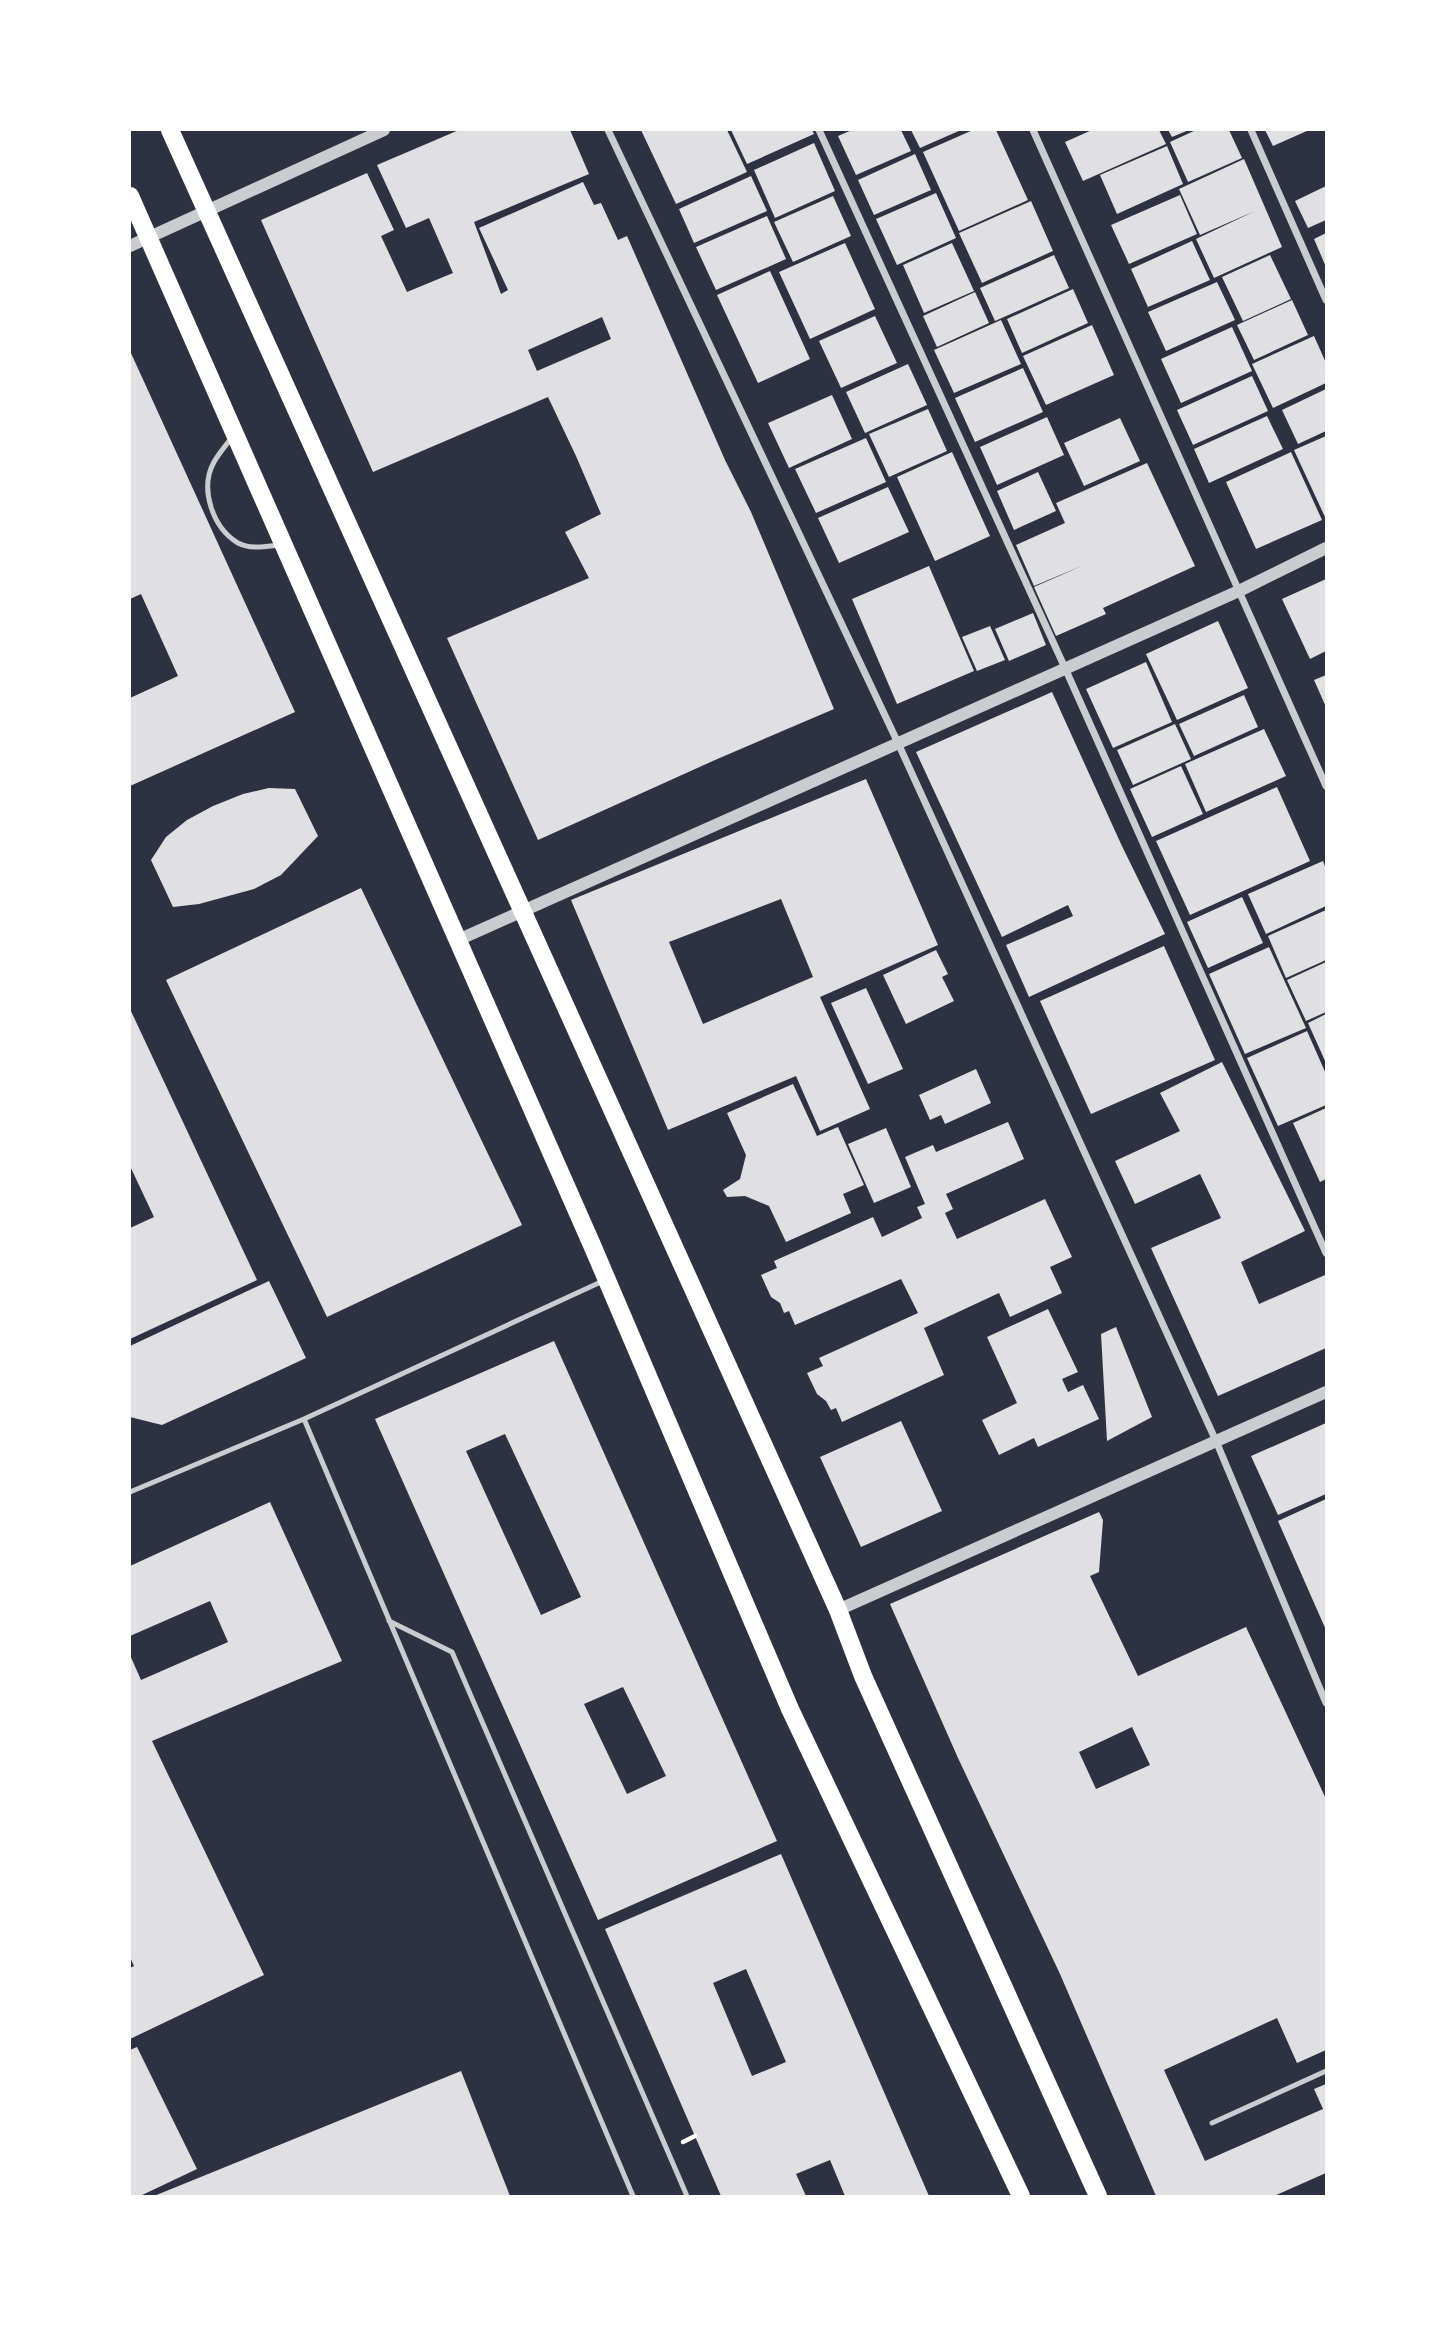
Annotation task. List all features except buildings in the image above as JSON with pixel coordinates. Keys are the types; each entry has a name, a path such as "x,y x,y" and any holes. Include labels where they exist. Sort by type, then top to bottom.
{"main road":[{"path":"170,130 838,1610 863,1676 1098,2196"},
{"path":"130,196 606,1279 790,1709 1021,2196"}],"street":[{"path":"130,246 384,130"},
{"path":"608,130 898,743 1216,1441 1326,1703"},
{"path":"819,130 1065,668 1326,1253"},
{"path":"1033,130 1241,590 1326,786"},
{"path":"1251,130 1326,300"},
{"path":"458,940 1241,590 1326,548"},
{"path":"838,1610 1326,1391"}],"lane":[{"path":"235,434 213,464 206,492 219,526 240,544 256,547 284,545"},
{"path":"130,1492 304,1419 606,1279"},
{"path":"304,1419 633,2196"},
{"path":"389,1621 452,1651 687,2196"},
{"path":"1212,2123 1326,2071"}],"path":[{"path":"682,2142 695,2136"}]}
